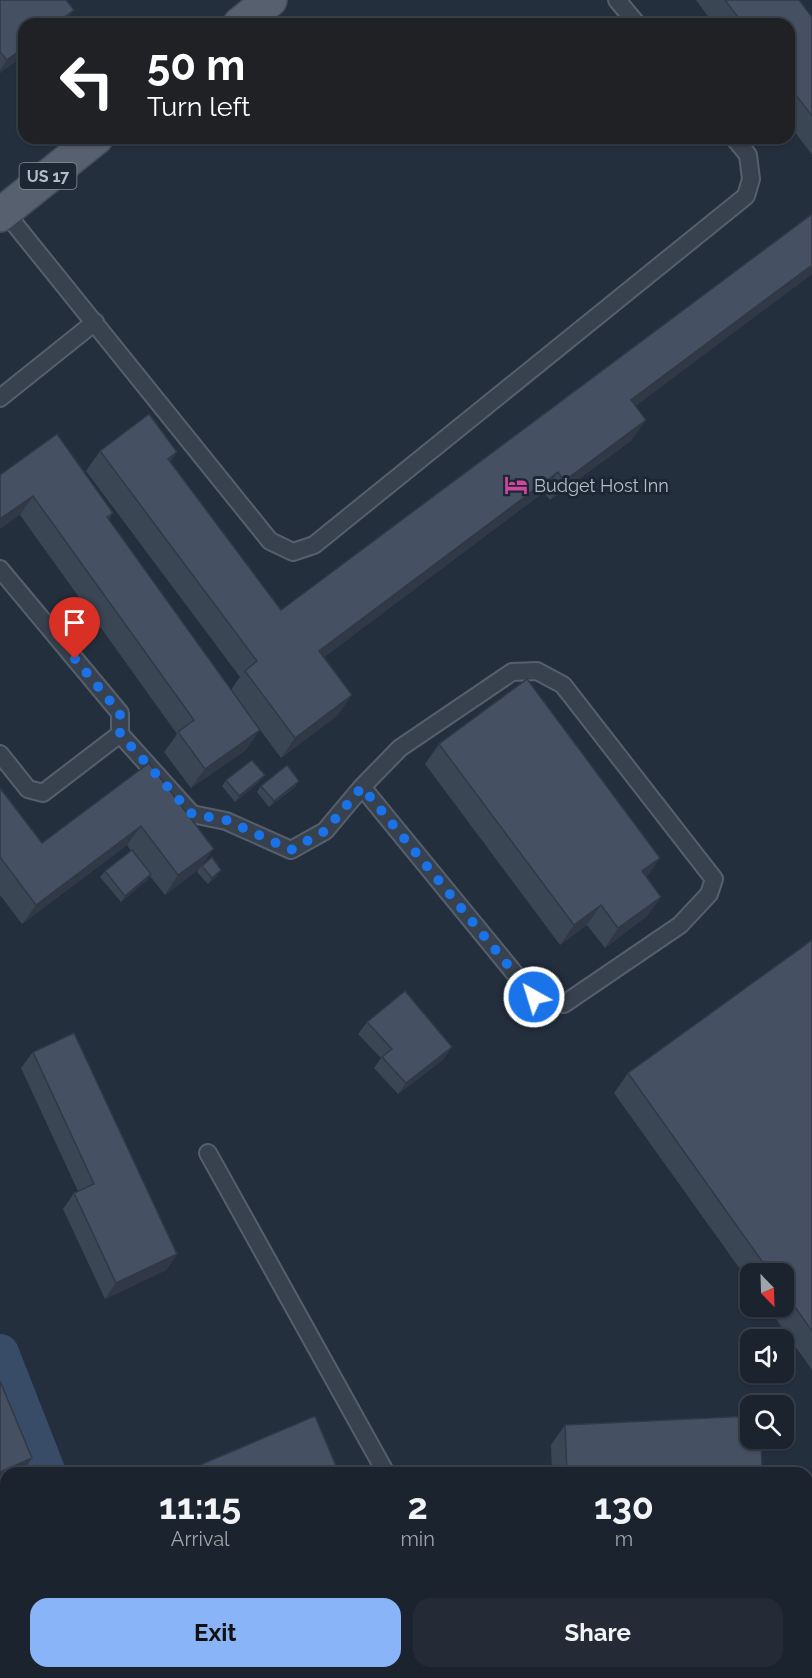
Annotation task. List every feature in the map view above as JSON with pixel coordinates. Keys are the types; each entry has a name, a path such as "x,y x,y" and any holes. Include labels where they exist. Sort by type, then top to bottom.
{"main road":[{"path":"248,18 270,0"},
{"name":"US 17","path":"2,211 88,144"}],"lane":[{"path":"617,0 632,18"},
{"path":"2,211 95,322 270,541 293,552 314,546 746,196 752,179 748,155 739,144"},
{"path":"0,398 95,322"},
{"path":"0,568 120,713 120,734 192,814 226,820 291,850 325,831 362,787 400,748 512,672 537,671 563,685 714,879 709,894 680,925 564,1004 534,997 362,787"},
{"path":"0,754 28,789 43,793 120,734"},
{"path":"208,1154 383,1467"}],"building":[{"path":"0,0 66,0 74,10 63,18 18,18 18,52 7,60 0,52"},
{"path":"725,0 799,0 812,17 812,116 795,94 795,18 738,18"},
{"name":"Budget Host Inn","path":"812,214 812,265 631,400 646,420 564,481 558,472 319,651 352,695 295,738 245,671 257,661 100,451 149,414 177,452 168,459 281,610"},
{"path":"57,434 113,513 107,517 260,730 205,769 178,732 194,720 33,496 0,519 0,475"},
{"path":"527,679 660,858 642,871 661,897 618,928 601,905 574,925 439,744"},
{"path":"252,760 265,775 239,796 226,780"},
{"path":"149,763 214,849 178,875 141,826 36,905 0,857 0,788 42,843"},
{"path":"287,765 299,781 274,801 261,786"},
{"path":"132,850 151,874 125,896 105,871"},
{"path":"212,857 221,870 212,878 202,866"},
{"path":"812,940 812,1331 794,1306 794,1263 763,1263 628,1073"},
{"path":"405,991 452,1047 406,1083 382,1057 392,1049 367,1022"},
{"path":"74,1033 177,1254 116,1283 74,1193 94,1184 33,1052"},
{"path":"0,1381 32,1458 11,1467 0,1467"},
{"path":"315,1416 336,1467 195,1467"},
{"path":"740,1416 740,1449 761,1449 762,1467 567,1467 565,1425"}],"waterway":[{"path":"0,1353 45,1467"}],"place":[{"name":"Budget Host Inn","path":"516,485"}],"route":[{"path":"75,659 120,713 120,734 192,814 226,820 291,850 325,831 362,787 534,997"}]}
